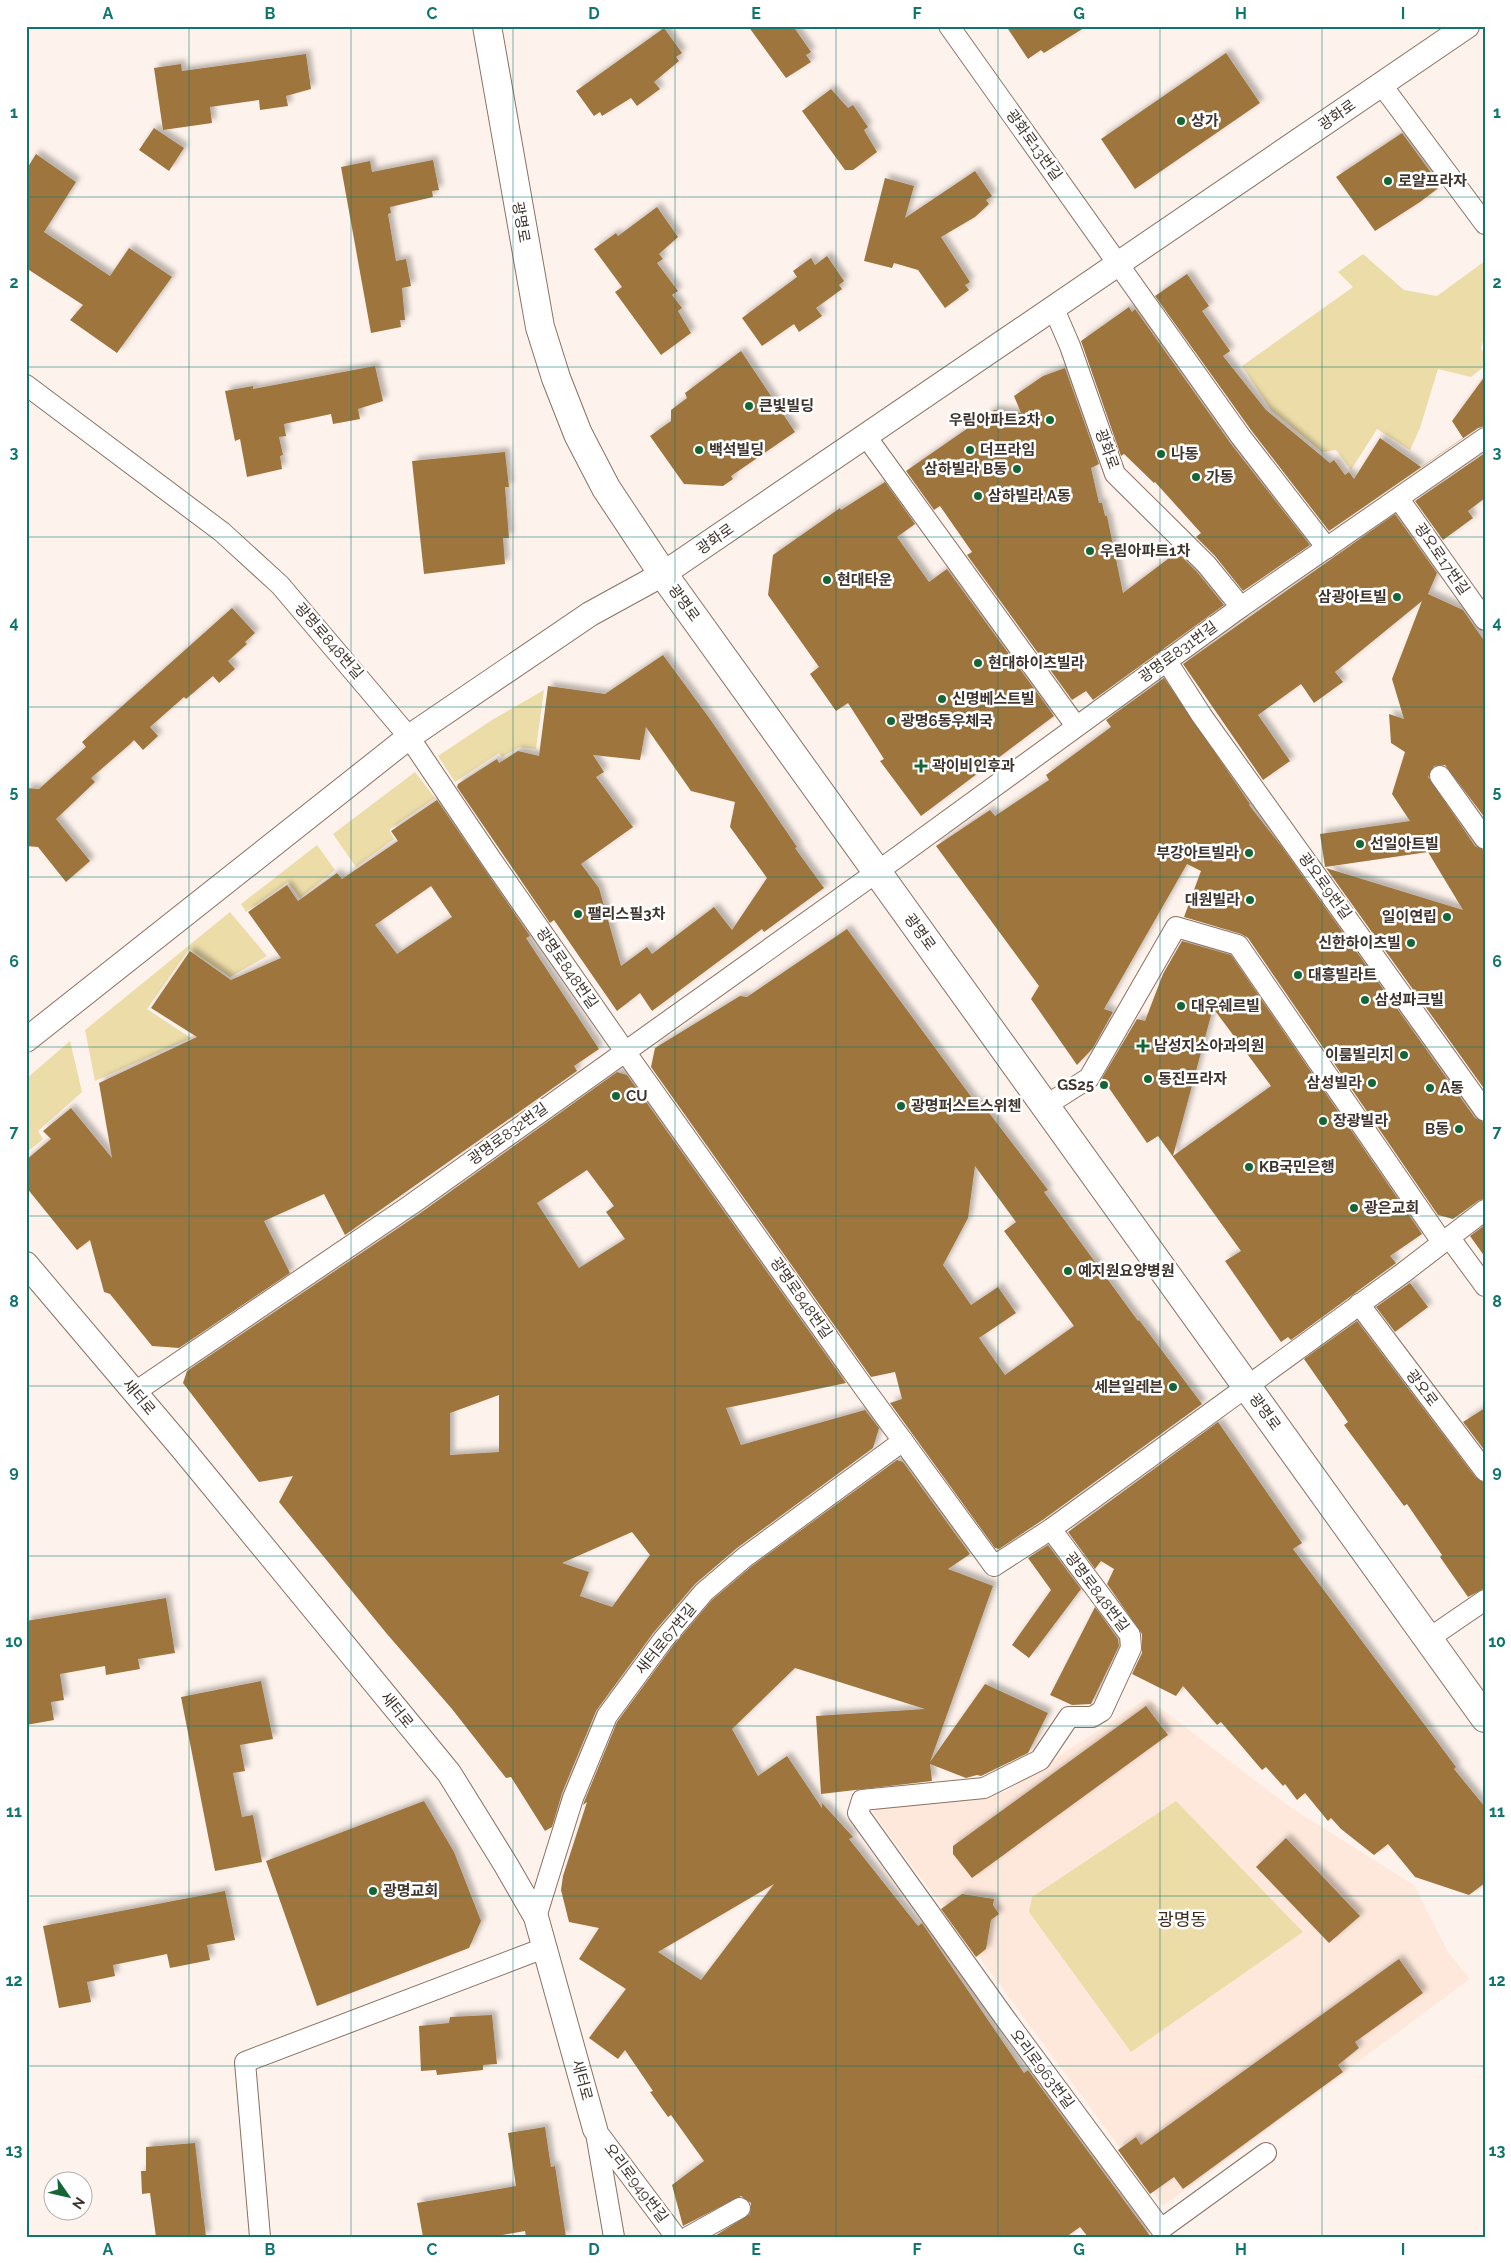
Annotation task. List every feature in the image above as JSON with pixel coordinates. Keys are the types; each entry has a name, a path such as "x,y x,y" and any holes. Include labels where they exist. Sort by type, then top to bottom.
{"main road":[{"name":"광명로","path":"488,26 540,327 556,378 578,434 606,488 663,574 1485,1718"}],"street":[{"name":"광화로13번길","path":"949,26 1119,264"},
{"name":"광화로","path":"26,1040 409,737 590,614 663,574 1467,26"},
{"path":"1381,84 1485,224"},
{"path":"1119,264 1241,437 1326,548"},
{"name":"광화로","path":"1054,309 1070,346 1115,474 1206,564 1240,607"},
{"name":"광명로848번길","path":"26,385 222,532 280,585 409,737 624,1050 994,1566 1051,1529 1246,1385"},
{"path":"865,435 1076,726"},
{"name":"광명로831번길","path":"877,872 1240,607 1485,438"},
{"name":"광오로17번길","path":"1399,499 1485,620"},
{"name":"광오로9번길","path":"1166,660 1202,716 1485,1110"},
{"path":"1440,776 1485,839"},
{"name":"광명로832번길","path":"135,1392 412,1204 624,1050 877,872"},
{"path":"1045,1106 1089,1078 1176,927 1238,945 1446,1240 1485,1286"},
{"path":"1246,1385 1485,1210"},
{"name":"새터로","path":"26,1264 135,1392 449,1773 506,1864 536,1917 595,2129 614,2237"},
{"name":"광오로","path":"1359,1304 1485,1472"},
{"name":"새터로67번길","path":"536,1917 573,1798 607,1716 663,1640 704,1592 745,1557 903,1441"},
{"name":"광명로848번길","path":"862,1800 984,1788 1040,1760 1068,1717 1092,1717 1102,1711 1131,1648 1130,1635 1051,1529"},
{"path":"1428,1639 1485,1600"},
{"name":"오리로963번길","path":"862,1800 858,1813 1007,2022 1161,2229 1266,2152"},
{"path":"260,2237 245,2062 544,1948"},
{"name":"오리로949번길","path":"595,2129 676,2237"},
{"path":"606,2194 613,2187 620,2184 632,2185 642,2190"},
{"path":"688,2237 740,2208"}],"shaded area":[{"path":"1363,254 1404,290 1437,296 1485,261 1485,334 1481,349 1485,354 1485,366 1471,377 1438,369 1420,428 1410,450 1377,429 1351,470 1336,450 1322,452 1271,410 1242,366 1353,287 1338,272"},
{"path":"544,690 536,749 519,747 502,757 499,753 455,782 438,756 492,720"},
{"path":"415,772 435,798 389,830 394,839 356,867 333,834"},
{"path":"317,845 335,870 300,898 288,882 246,912 241,904"},
{"path":"230,912 267,956 230,977 189,949 147,1009 191,1038 95,1081 85,1030"},
{"path":"70,1041 82,1092 38,1131 43,1139 26,1153 26,1079"},
{"path":"1147,1698 1290,1807 1414,1885 1448,1952 1470,1979 1163,2206 873,1813 876,1805 1005,1792"},
{"path":"1176,1801 1303,1932 1131,2052 1029,1912 1032,1897"}],"building":[{"path":"748,26 793,26 811,52 806,55 811,62 786,78"},
{"path":"1006,26 1087,26 1044,53 1041,50 1028,59"},
{"path":"664,28 682,53 676,57 679,61 654,82 660,89 637,106 631,98 602,116 600,112 594,116 576,91"},
{"name":"상가","path":"1226,53 1260,103 1135,189 1101,139"},
{"path":"306,54 311,89 286,96 288,106 260,110 259,100 210,107 212,123 163,130 154,68 181,64 182,71"},
{"path":"831,89 848,108 853,105 868,127 864,130 877,152 853,170 845,170 802,111"},
{"path":"154,128 184,148 169,171 139,150"},
{"name":"로얄프라자","path":"1402,133 1441,186 1375,231 1336,177"},
{"path":"36,154 76,182 44,232 110,276 129,248 172,277 117,353 70,320 83,305 26,268 26,170"},
{"path":"433,160 439,190 432,191 433,197 390,207 391,213 388,214 396,261 406,259 411,286 402,288 405,320 400,320 401,327 371,333 341,167 370,161 372,172"},
{"path":"975,171 992,196 986,200 989,204 975,217 941,237 970,282 965,285 969,290 945,308 918,270 894,263 892,268 864,261 885,178 914,186 905,218"},
{"path":"657,207 678,237 659,254 663,259 657,263 678,291 672,295 682,308 678,311 691,333 661,355 615,292 622,287 594,249 616,233 618,236"},
{"path":"827,256 844,281 839,285 842,289 816,308 822,316 799,332 794,324 762,346 742,318 797,277 793,271 811,258 815,265"},
{"path":"1187,274 1209,306 1202,311 1230,351 1223,356 1266,410 1330,463 1334,460 1345,475 1349,472 1354,479 1380,438 1421,467 1463,438 1452,421 1485,376 1485,426 1478,428 1329,531 1251,430 1155,296"},
{"path":"1129,307 1132,312 1135,309 1231,444 1310,545 1243,591 1215,556 1196,537 1201,533 1155,482 1124,454 1121,456 1081,341"},
{"path":"741,351 795,432 731,476 733,479 723,486 684,484 650,436 671,421 671,410 687,398 685,393"},
{"path":"375,366 383,401 358,409 360,419 333,424 331,414 284,424 286,436 279,437 283,455 280,456 282,469 247,477 240,439 235,441 225,391 253,386 253,389"},
{"path":"1065,368 1099,464 1091,468 1099,503 1102,503 1105,516 1107,516 1123,593 1177,552 1197,572 1224,605 1093,700 1086,691 1072,700 967,555 972,552 940,506 934,510 906,471 994,410 1021,413 1014,396 1043,376"},
{"path":"505,452 509,487 505,487 509,538 503,538 505,564 424,574 412,461"},
{"path":"1485,453 1485,498 1468,511 1473,518 1443,540 1415,501"},
{"path":"885,482 915,524 897,537 929,582 947,569 1054,716 921,816 880,761 884,759 848,703 836,711 810,674 819,667 768,595 773,555 840,508 841,510"},
{"path":"1395,514 1437,573 1428,594 1463,610 1485,642 1485,818 1445,765 1434,766 1428,777 1475,846 1485,851 1485,1090 1326,868 1463,910 1428,852 1325,867 1320,834 1410,821 1392,794 1405,752 1391,743 1389,714 1404,719 1392,679 1422,601 1335,672 1343,682 1314,703 1301,684 1258,715 1290,761 1263,780 1183,664"},
{"path":"232,608 255,633 245,642 247,644 228,661 235,669 219,683 213,676 186,699 184,697 150,727 158,736 143,750 134,740 91,778 95,782 56,819 90,861 66,882 38,847 26,846 26,788 39,789 86,747 82,742"},
{"path":"663,655 710,719 797,847 795,848 824,888 764,932 762,929 652,1011 640,993 617,1011 554,920 550,923 457,787 458,784 497,759 499,763 518,751 539,756 548,686 605,694","holes":["646,727 691,791 735,802 730,827 767,878 732,930 714,907 652,954 647,947 621,966 599,888 581,864 633,827 596,777 604,772 593,755 640,760"]},
{"path":"1164,678 1249,805 1282,847 1475,1118 1485,1123 1485,1198 1453,1219 1438,1215 1248,938 1241,934 1184,917 1201,871 1187,864 1104,1009 1113,1012 1093,1048 1077,1065 1031,999 1039,986 936,846 990,810 995,816 1049,780 1046,775 1111,727 1106,720"},
{"path":"437,800 530,936 526,938 599,1049 574,1066 577,1071 345,1235 324,1194 264,1221 290,1273 179,1348 152,1346 110,1294 104,1292 90,1240 77,1250 26,1187 26,1160 51,1139 43,1131 71,1108 112,1158 99,1083 197,1037 151,1008 190,951 231,980 281,958 248,912 287,885 298,901 337,873 342,879 398,841 391,831","holes":["431,886 452,917 397,954 375,925"]},
{"path":"847,929 978,1106 980,1101 1048,1190 1044,1192 1138,1321 1202,1404 1044,1519 999,1549 995,1548 890,1403 902,1399 895,1372 871,1377 651,1067 655,1048 740,996 747,997","holes":["975,1166 1016,1222 1004,1231 1074,1326 1005,1375 979,1338 1016,1313 998,1287 971,1305 943,1265 968,1218"]},
{"path":"1182,941 1231,955 1422,1234 1390,1256 1396,1263 1291,1340 1288,1337 1281,1342 1225,1261 1241,1251 1158,1136 1147,1143 1102,1078 1137,1019 1145,1021 1163,974","holes":["1213,1008 1271,1086 1173,1156"]},
{"path":"617,1072 627,1075 846,1383 726,1408 741,1445 865,1410 879,1428 873,1448 737,1548 695,1584 654,1632 596,1711 562,1793 552,1827 545,1831 511,1777 506,1778 452,1709 387,1634 279,1502 293,1476 259,1482 183,1383 187,1371 419,1214","holes":["587,1170 614,1206 606,1212 625,1239 579,1268 537,1203","499,1395 499,1452 450,1455 450,1413","632,1532 650,1555 612,1607 580,1596 589,1572 562,1563"]},
{"path":"1485,1225 1485,1257 1470,1236"},
{"path":"1410,1283 1428,1307 1395,1332 1376,1307"},
{"path":"1357,1321 1476,1478 1485,1483 1485,1588 1468,1597 1407,1504 1404,1506 1344,1425 1348,1422 1304,1359"},
{"path":"1485,1408 1485,1451 1463,1422"},
{"path":"1218,1422 1302,1543 1293,1549 1456,1767 1454,1769 1485,1807 1485,1883 1469,1895 1415,1877 1388,1844 1374,1855 1341,1829 1331,1818 1328,1821 1305,1793 1297,1800 1285,1784 1283,1786 1266,1767 1262,1770 1221,1722 1217,1725 1183,1686 1176,1696 1132,1674 1142,1653 1142,1634 1107,1584 1114,1569 1101,1561 1095,1569 1068,1532"},
{"path":"897,1460 903,1462 970,1554 948,1569 993,1586 930,1762 985,1684 1048,1713 1028,1753 981,1776 977,1775 966,1778 930,1764 932,1781 821,1794 816,1716 925,1709 795,1668 732,1729 758,1776 787,1756 822,1808 822,1803 853,1837 849,1839 918,1926 922,1923 1024,2073 1028,2070 1151,2237 1088,2237 1080,2227 1066,2237 713,2237 750,2214 751,2203 741,2196 683,2226 672,2185 704,2161 671,2115 668,2117 650,2092 653,2091 625,2050 618,2059 589,2038 626,1989 579,1959 599,1928 569,1922 561,1890 563,1876 587,1802 583,1805 584,1802 617,1722 672,1647 712,1600 752,1566","holes":["774,1884 701,1980 658,1952"]},
{"path":"1048,1545 1081,1589 1029,1658 1012,1645 1051,1590 1028,1558"},
{"path":"166,1598 175,1653 138,1659 140,1669 106,1675 105,1666 60,1674 64,1700 51,1702 54,1720 26,1725 26,1621"},
{"path":"1095,1607 1118,1639 1119,1646 1091,1704 1072,1705 1050,1695"},
{"path":"261,1681 273,1739 240,1745 245,1771 233,1773 242,1817 253,1815 262,1862 215,1871 181,1697"},
{"path":"1146,1706 1168,1735 972,1878 953,1854 953,1846"},
{"name":"광명교회","path":"424,1801 454,1852 481,1921 469,1948 317,2006 266,1861"},
{"path":"1286,1838 1360,1916 1329,1943 1256,1867"},
{"path":"225,1891 235,1940 207,1945 210,1960 170,1968 167,1954 113,1965 115,1976 87,1982 91,2002 59,2008 43,1926"},
{"path":"962,1894 994,1899 993,1905 999,1914 991,1920 986,1949 976,1957 941,1909"},
{"path":"1399,1959 1423,1993 1355,2042 1359,2048 1338,2065 1343,2072 1183,2189 1174,2177 1150,2194 1118,2150 1136,2137 1141,2145"},
{"path":"492,2015 497,2064 483,2065 483,2070 437,2075 436,2070 421,2071 419,2026 449,2023 450,2017"},
{"path":"545,2127 551,2167 555,2166 566,2237 526,2237 525,2231 491,2237 423,2237 417,2203 516,2186 508,2133"},
{"path":"195,2143 206,2237 156,2237 150,2193 142,2194 141,2171 146,2171 146,2147"}],"place":[{"name":"상가","path":"1181,121"},
{"name":"로얄프라자","path":"1388,181"},
{"name":"큰빛빌딩","path":"749,406"},
{"name":"우림아파트2차","path":"1050,420"},
{"name":"백석빌딩","path":"699,450"},
{"name":"더프라임","path":"970,450"},
{"name":"나동","path":"1161,454"},
{"name":"삼하빌라 B동","path":"1017,469"},
{"name":"가동","path":"1196,477"},
{"name":"삼하빌라 A동","path":"978,496"},
{"name":"우림아파트1차","path":"1090,551"},
{"name":"현대타운","path":"827,580"},
{"name":"삼광아트빌","path":"1397,597"},
{"name":"현대하이츠빌라","path":"978,663"},
{"name":"신명베스트빌","path":"942,699"},
{"name":"광명6동우체국","path":"891,721"},
{"name":"곽이비인후과","path":"921,766"},
{"name":"선일아트빌","path":"1360,844"},
{"name":"부강아트빌라","path":"1249,853"},
{"name":"대원빌라","path":"1250,900"},
{"name":"팰리스필3차","path":"578,914"},
{"name":"일이연립","path":"1447,917"},
{"name":"신한하이츠빌","path":"1411,943"},
{"name":"대흥빌라트","path":"1298,975"},
{"name":"삼성파크빌","path":"1365,1000"},
{"name":"대우쉐르빌","path":"1181,1006"},
{"name":"남성지소아과의원","path":"1143,1046"},
{"name":"이룸빌리지","path":"1404,1055"},
{"name":"동진프라자","path":"1148,1079"},
{"name":"삼성빌라","path":"1372,1083"},
{"name":"GS25","path":"1104,1085"},
{"name":"A동","path":"1430,1088"},
{"name":"CU","path":"616,1096"},
{"name":"광명퍼스트스위첸","path":"901,1106"},
{"name":"장광빌라","path":"1323,1121"},
{"name":"B동","path":"1459,1129"},
{"name":"KB국민은행","path":"1249,1167"},
{"name":"광은교회","path":"1354,1208"},
{"name":"예지원요양병원","path":"1068,1271"},
{"name":"세븐일레븐","path":"1173,1387"},
{"name":"광명교회","path":"373,1891"}],"district":[{"name":"광명동","path":"1182,1920"}]}
